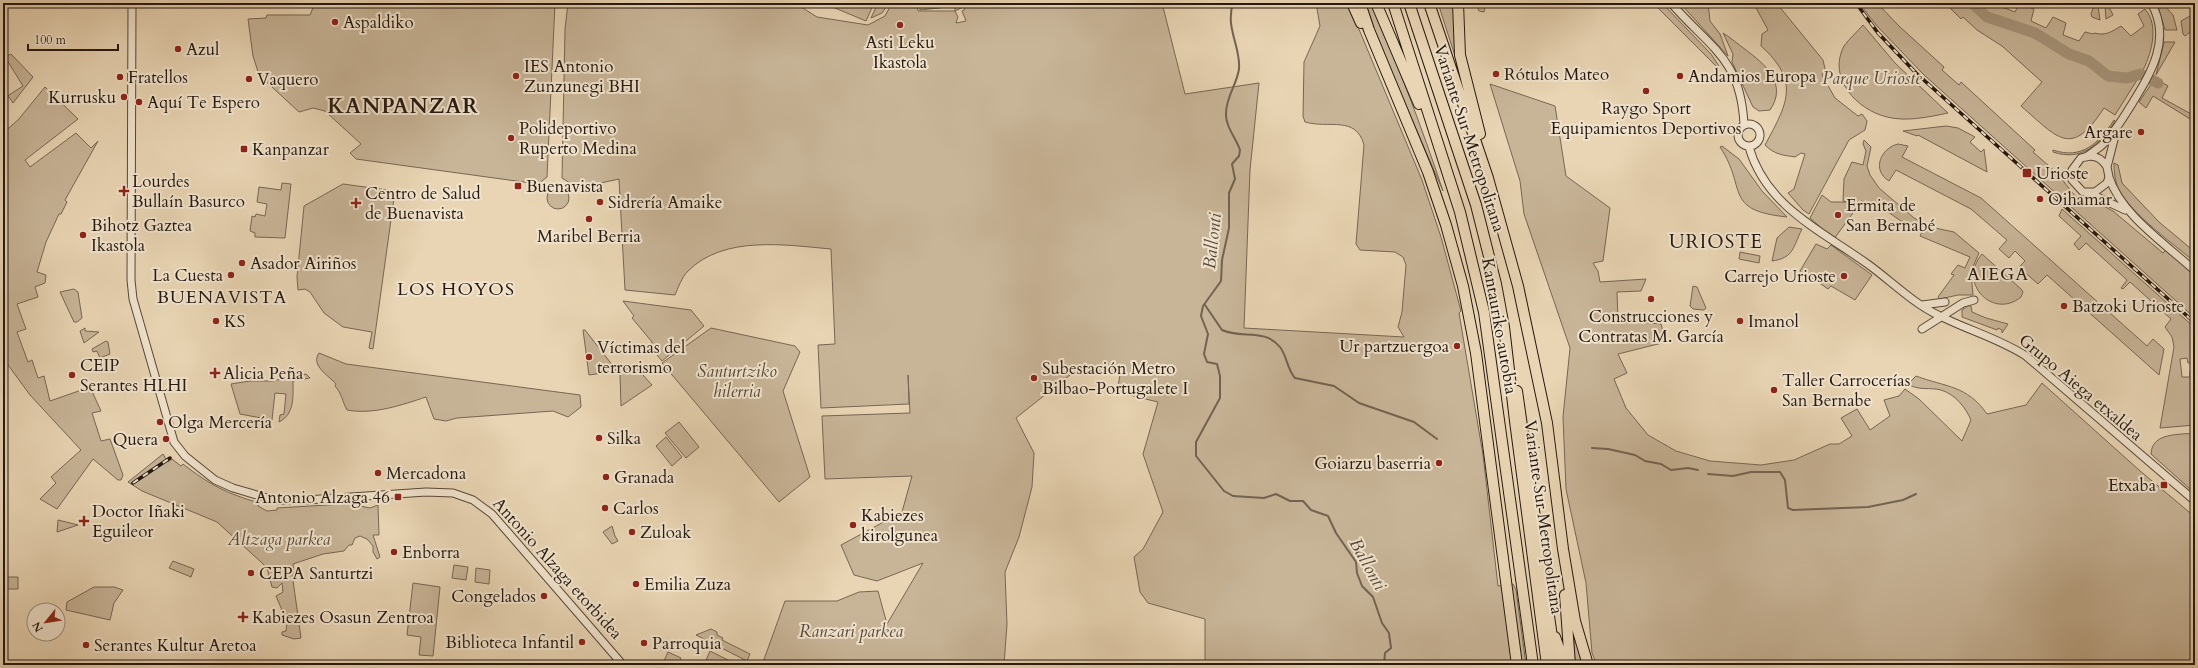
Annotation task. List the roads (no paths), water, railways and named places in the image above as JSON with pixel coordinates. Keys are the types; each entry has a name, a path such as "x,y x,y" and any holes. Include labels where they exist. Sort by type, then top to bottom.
{"highway":[{"path":"1352,3 1397,98"},
{"path":"1360,3 1368,30 1439,203 1463,286 1478,367 1517,665"},
{"path":"1376,3 1422,112 1432,126"},
{"name":"Kantauriko autobia","path":"1393,3 1460,212 1484,312 1533,665"},
{"name":"Variante Sur Metropolitana","path":"1409,3 1476,205 1489,255 1504,326 1547,665"},
{"path":"1429,3 1488,178 1509,248 1532,346 1547,423 1563,549 1575,621 1588,665"},
{"path":"1459,6 1460,55 1472,107 1489,162 1488,178"},
{"path":"1504,326 1522,420 1544,578 1550,635 1556,665"},
{"path":"1563,549 1570,665"},
{"path":"1544,578 1555,635 1565,665"}],"street":[{"name":"Antonio Alzaga etorbidea","path":"132,3 131,280 133,299 174,442 185,456 203,472 233,488 267,499 288,501 426,492 453,492 466,496 492,514 622,663 628,665"},
{"path":"1671,3 1713,45 1733,72 1742,99 1744,125"},
{"path":"2130,213 2104,198 2078,189 2072,180 2072,176 2074,165 2100,147 2119,125 2155,64 2160,37 2157,16 2151,3"},
{"path":"1744,125 1754,125 1760,134 1758,142 1750,146 1742,144 1738,138 1739,130 1744,125"},
{"path":"2119,125 2107,167 2109,178 2117,196 2130,213 2195,269"},
{"path":"1750,146 1754,165 1788,208 1806,224 1843,246 1937,318"},
{"path":"2086,157 2099,158 2107,167"},
{"path":"2089,193 2101,190 2109,178"},
{"path":"1921,305 1928,315 1927,321 1922,329 1937,318 1954,310 1962,303 1974,300"},
{"path":"1921,305 1946,302 1941,306 1937,318"},
{"path":"1954,310 1956,319 1963,327"},
{"name":"Grupo Aiega etxaldea","path":"1937,318 2010,346 2026,356 2139,455 2195,501"}],"waterway":[{"name":"Ballonti","path":"1233,3 1231,21 1238,53 1239,69 1226,107 1226,118 1240,150 1239,156 1232,164 1235,179 1229,193 1229,228 1222,260 1221,281 1203,306 1201,316 1208,334 1204,354 1207,362 1217,364 1220,376 1220,398 1196,442 1196,456 1224,491 1233,496 1264,498 1276,494 1290,501 1303,501 1311,510 1328,516 1336,533 1356,562 1357,573 1362,586 1373,597 1382,623 1389,633 1391,648 1385,653 1384,665"},
{"path":"1972,3 1987,17 2035,33 2069,54 2089,61 2108,76 2127,78 2141,74 2158,83"},
{"path":"1205,305 1222,330 1229,333 1260,336 1274,341 1284,354 1290,371 1295,378 1334,386 1359,403 1414,422 1437,439"},
{"path":"1592,448 1608,449 1635,455 1645,461 1661,464 1671,470 1688,468 1698,470"},
{"path":"1708,474 1733,476 1751,472 1780,472 1785,480 1788,508 1793,510 1868,507 1903,500 1916,494"}],"railway":[{"path":"1856,3 1878,33 1916,73 2195,323"},
{"path":"133,483 170,458"}],"place":[{"name":"Aspaldiko","path":"335,22"},
{"name":"Asti Leku Ikastola","path":"900,25"},
{"name":"Azul","path":"178,49"},
{"name":"Rótulos Mateo","path":"1496,74"},
{"name":"IES Antonio Zunzunegi BHI","path":"516,76"},
{"name":"Andamios Europa","path":"1680,76"},
{"name":"Fratellos","path":"120,77"},
{"name":"Vaquero","path":"249,79"},
{"name":"Raygo Sport Equipamientos Deportivos","path":"1646,91"},
{"name":"Kurrusku","path":"124,97"},
{"name":"Aquí Te Espero","path":"139,102"},
{"name":"Argare","path":"2141,132"},
{"name":"Polideportivo Ruperto Medina","path":"511,138"},
{"name":"Kanpanzar","path":"244,149"},
{"name":"Urioste","path":"2027,173"},
{"name":"Buenavista","path":"518,186"},
{"name":"Lourdes Bullaín Basurco","path":"124,191"},
{"name":"Oihamar","path":"2040,199"},
{"name":"Sidrería Amaike","path":"600,202"},
{"name":"Centro de Salud de Buenavista","path":"356,203"},
{"name":"Ermita de San Bernabé","path":"1838,215"},
{"name":"Maribel Berria","path":"589,219"},
{"name":"Bihotz Gaztea Ikastola","path":"83,235"},
{"name":"Asador Airiños","path":"242,263"},
{"name":"La Cuesta","path":"231,275"},
{"name":"Carrejo Urioste","path":"1844,276"},
{"name":"Construcciones y Contratas M. García","path":"1651,299"},
{"name":"Batzoki Urioste","path":"2064,306"},
{"name":"KS","path":"216,321"},
{"name":"Imanol","path":"1740,321"},
{"name":"Ur partzuergoa","path":"1457,346"},
{"name":"Víctimas del terrorismo","path":"589,357"},
{"name":"Alicia Peña","path":"215,373"},
{"name":"CEIP Serantes HLHI","path":"72,375"},
{"name":"Subestación Metro Bilbao-Portugalete I","path":"1034,378"},
{"name":"Taller Carrocerías San Bernabe","path":"1774,390"},
{"name":"Olga Mercería","path":"160,422"},
{"name":"Silka","path":"599,438"},
{"name":"Quera","path":"166,439"},
{"name":"Goiarzu baserria","path":"1439,463"},
{"name":"Mercadona","path":"378,473"},
{"name":"Granada","path":"606,477"},
{"name":"Etxaba","path":"2164,485"},
{"name":"Antonio Alzaga 46","path":"398,497"},
{"name":"Carlos","path":"605,508"},
{"name":"Doctor Iñaki Eguileor","path":"84,521"},
{"name":"Kabiezes kirolgunea","path":"853,525"},
{"name":"Zuloak","path":"632,532"},
{"name":"Enborra","path":"394,552"},
{"name":"CEPA Santurtzi","path":"251,573"},
{"name":"Emilia Zuza","path":"636,584"},
{"name":"Congelados","path":"544,596"},
{"name":"Kabiezes Osasun Zentroa","path":"243,617"},
{"name":"Biblioteca Infantil","path":"582,642"},
{"name":"Parroquia","path":"644,643"},
{"name":"Serantes Kultur Aretoa","path":"86,645"}],"district":[{"name":"KANPANZAR","path":"403,106"},
{"name":"URIOSTE","path":"1716,241"},
{"name":"AIEGA","path":"1998,274"},
{"name":"LOS HOYOS","path":"456,289"},
{"name":"BUENAVISTA","path":"222,297"}],"park label":[{"name":"Parque Urioste","path":"1872,78"},
{"name":"Santurtziko hilerria","path":"737,381"},
{"name":"Altzaga parkea","path":"279,539"},
{"name":"Ranzari parkea","path":"851,631"}]}
